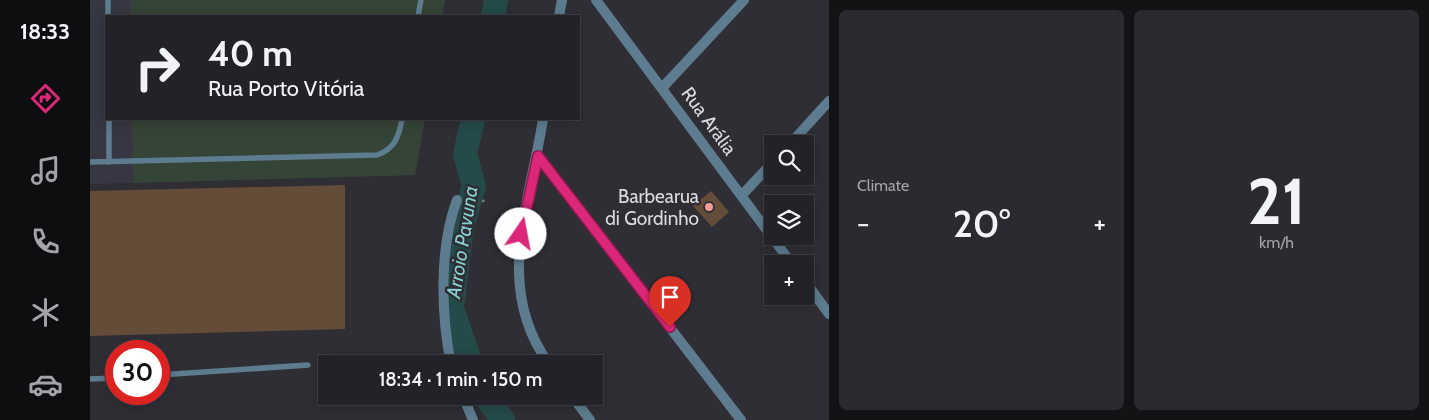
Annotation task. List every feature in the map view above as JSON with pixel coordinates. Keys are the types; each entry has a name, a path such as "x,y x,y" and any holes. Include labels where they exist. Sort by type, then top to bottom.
{"street":[{"path":"559,15 562,0"},
{"name":"Rua Arália","path":"596,0 663,87 785,255"},
{"path":"663,87 744,0"},
{"path":"798,135 829,101"},
{"path":"542,355 522,311 517,275 521,234 538,156 543,120"},
{"path":"538,156 742,420"},
{"path":"742,195 764,172"},
{"path":"450,355 445,327 443,291 450,226 457,200"},
{"path":"814,293 829,314"},
{"path":"821,302 829,294"},
{"path":"467,405 473,420"},
{"path":"579,405 590,420"}],"lane":[{"path":"108,0 108,15"},
{"path":"418,15 421,0"},
{"path":"109,120 109,162"},
{"path":"90,162 377,155 390,148 396,141 402,120"},
{"path":"170,374 308,365"},
{"path":"90,379 105,378"}],"path":[{"path":"457,200 485,201"}],"shaded area":[{"path":"90,0 445,0 442,15 105,15 105,120 425,120 415,175 90,184"}],"green space":[{"path":"130,0 445,0 442,15 131,15"},
{"path":"132,120 425,120 415,175 133,183"}],"building":[{"path":"345,185 345,329 90,336 90,191"},
{"path":"711,191 729,212 712,227 693,206"}],"waterway":[{"name":"Arroio Pavuna","path":"493,15 496,0"},
{"name":"Arroio Pavuna","path":"468,355 452,308 462,227 474,186 465,154 473,120"},
{"name":"Arroio Pavuna","path":"492,405 503,420"}],"place":[{"name":"Barbearua di Gordinho","path":"709,207"}],"route":[{"path":"521,234 538,156 670,327"}]}
